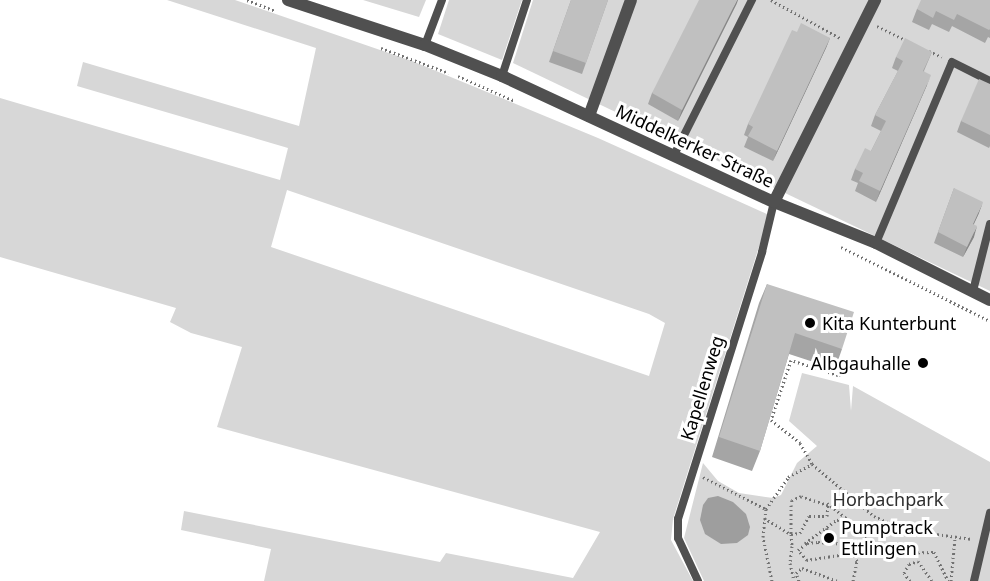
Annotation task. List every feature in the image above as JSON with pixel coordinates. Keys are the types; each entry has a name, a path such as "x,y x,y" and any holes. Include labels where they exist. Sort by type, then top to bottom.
{"street":[{"name":"Middelkerker Straße","path":"288,0 425,45 502,76 774,202 876,243 990,300"},
{"path":"589,116 631,0"},
{"path":"774,202 875,0"}],"lane":[{"path":"425,45 442,0"},
{"path":"502,76 527,0"},
{"path":"674,157 752,0"},
{"path":"876,243 952,62 990,81"},
{"name":"Kapellenweg","path":"698,581 678,538 678,519 773,217 774,202"},
{"path":"973,291 990,224"},
{"path":"974,581 990,513"}],"path":[{"path":"247,0 279,12"},
{"path":"771,0 852,45"},
{"path":"865,20 913,44"},
{"path":"376,46 525,105"},
{"path":"923,48 952,62"},
{"path":"835,244 990,321"},
{"path":"866,366 838,375 791,360 771,420 801,443 812,464 873,516 906,530 954,538 983,539"},
{"path":"772,581 763,537 766,509 788,477 812,464"},
{"path":"693,471 766,509"},
{"path":"794,581 791,534 792,500 801,496 823,501 844,514 856,528"},
{"path":"764,518 791,534 803,532 804,519 809,516 827,516 830,509 823,501"},
{"path":"853,581 857,561 852,553 807,560 798,554 801,546 831,524 845,519 884,553"},
{"path":"831,524 825,533 833,543"},
{"path":"950,581 953,574 954,538"},
{"path":"801,546 833,543 860,545 884,553 934,552 950,581"},
{"path":"910,581 904,573 909,564 918,561 932,581"},
{"path":"799,581 796,573 802,568 837,581"}],"green space":[{"path":"167,0 235,0 412,61 598,138 769,215 673,519 671,540 693,581 264,581 271,549 181,530 184,511 440,562 446,553 573,578 600,532 217,427 242,347 191,333 170,322 176,308 0,257 0,98 280,180 288,148 77,86 83,62 299,126 316,48","holes":["287,190 649,314 665,323 649,376 271,247"]},
{"path":"363,0 426,0 419,17"},
{"path":"449,0 522,0 502,60 438,34"},
{"path":"533,0 990,0 990,291 513,63"},
{"name":"Horbachpark","path":"802,373 849,385 851,411 853,386 990,462 990,581 704,581 684,538 703,463 718,481 739,493 773,498 781,495 797,463 817,446 789,421"}],"shaded area":[{"path":"718,496 733,502 746,514 750,527 748,535 737,543 721,544 705,534 700,520 703,505 708,498"}],"building":[{"path":"571,0 608,0 586,63 553,51"},
{"path":"699,0 737,0 682,110 652,93"},
{"path":"921,0 990,0 990,29 957,14 954,20 936,11 933,18 917,9"},
{"path":"801,23 830,38 777,151 748,136 753,127 748,124 792,30 797,32"},
{"path":"905,38 932,52 923,71 931,75 880,191 859,181 863,173 855,169 865,148 871,151 886,121 875,115 903,61 896,57"},
{"path":"979,79 990,84 990,135 961,121"},
{"path":"954,188 983,202 973,224 977,226 967,247 938,232"},
{"path":"767,284 854,312 842,349 795,333 760,451 719,437"}],"place":[{"name":"Kita Kunterbunt","path":"810,323"},
{"name":"Albgauhalle","path":"923,363"},
{"name":"Pumptrack Ettlingen","path":"829,538"}]}
